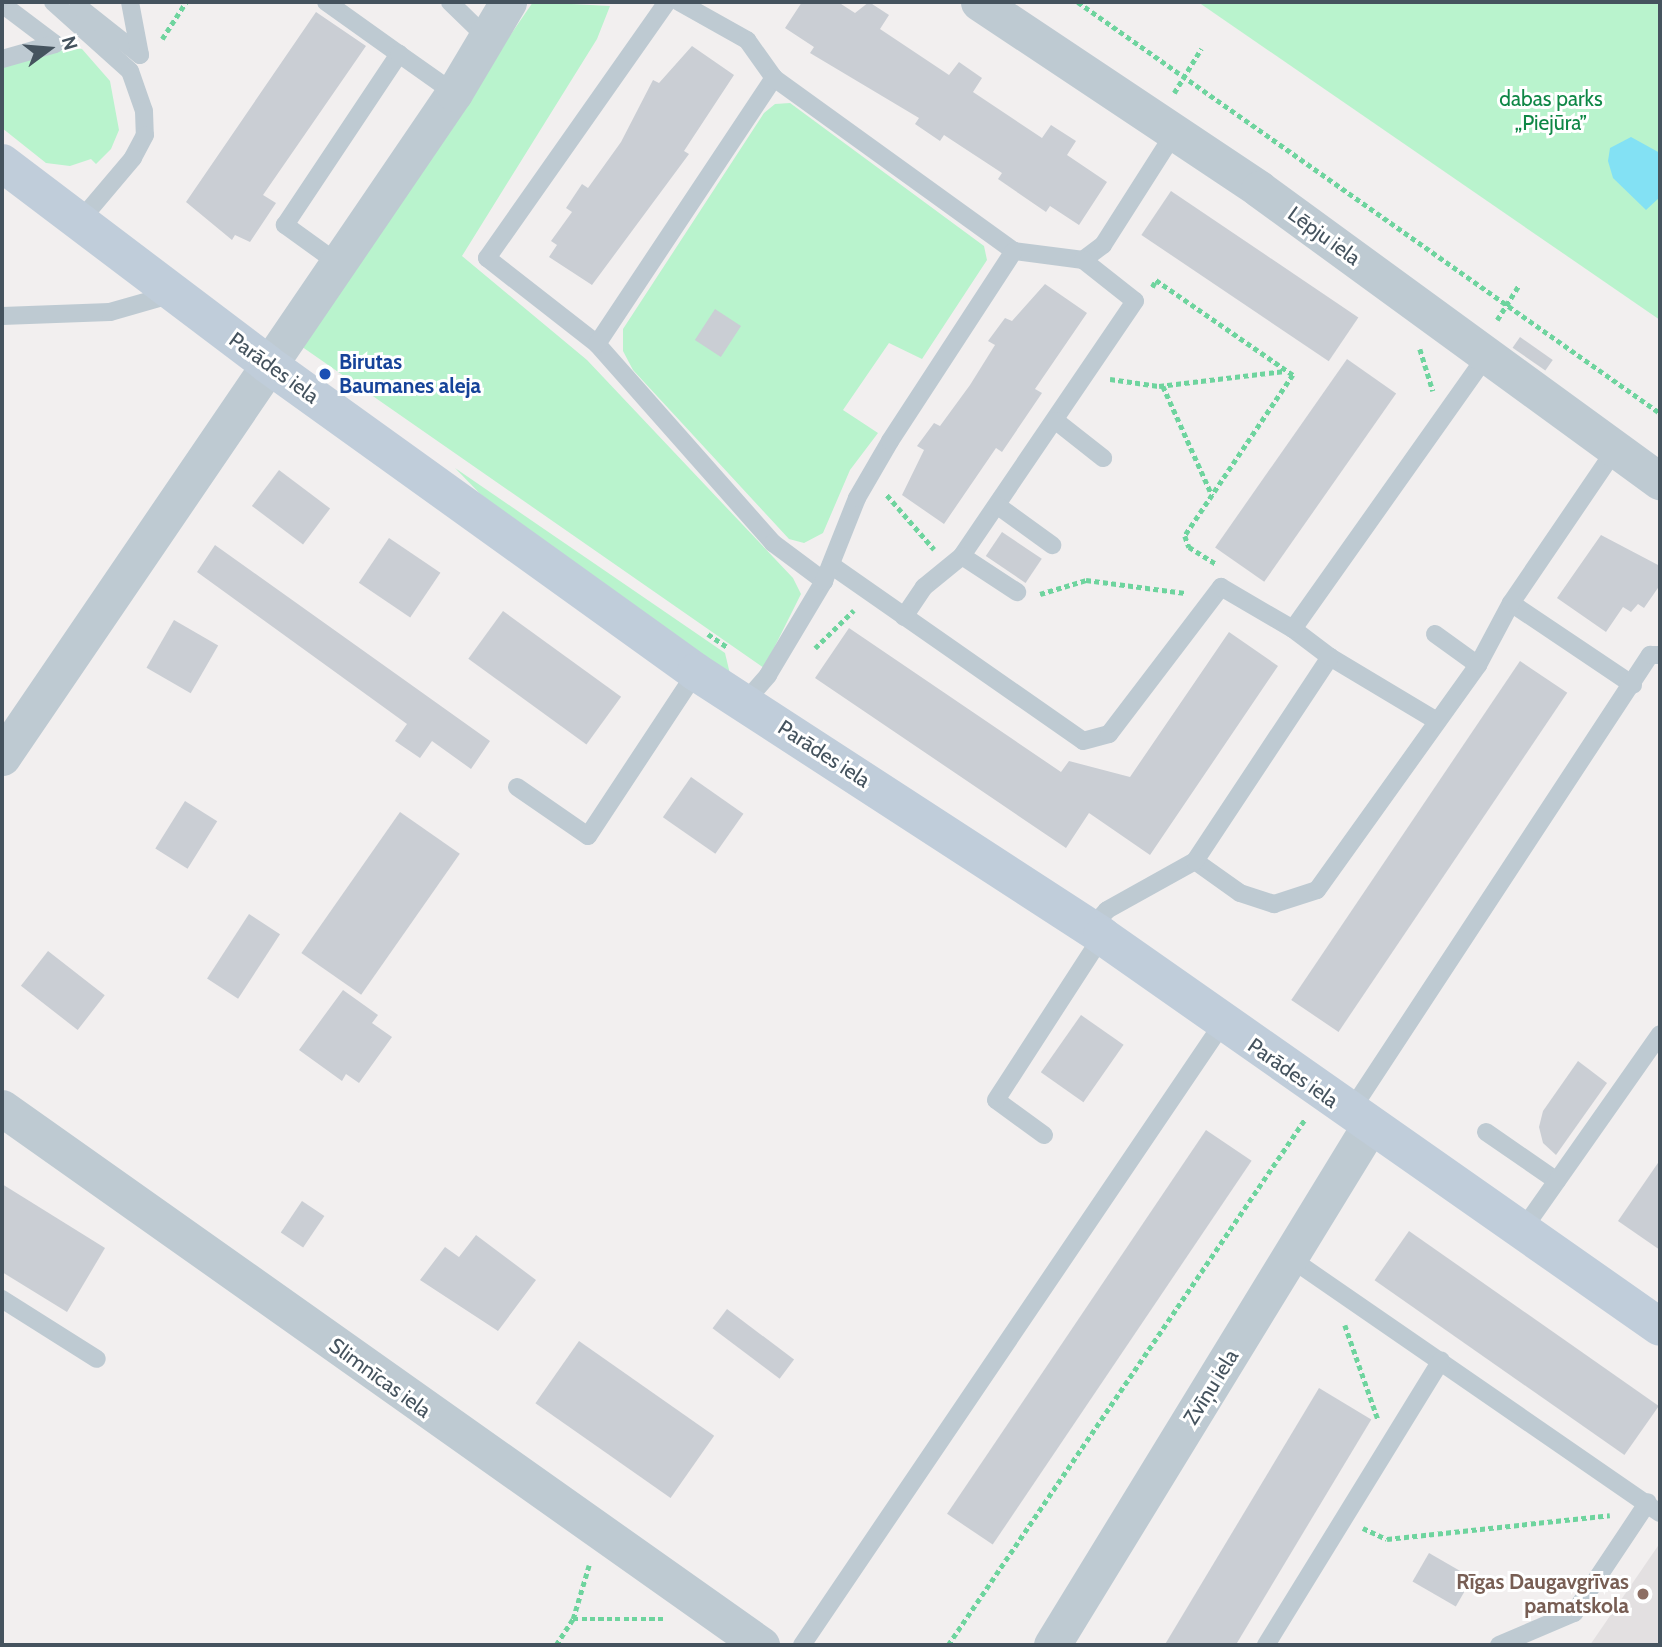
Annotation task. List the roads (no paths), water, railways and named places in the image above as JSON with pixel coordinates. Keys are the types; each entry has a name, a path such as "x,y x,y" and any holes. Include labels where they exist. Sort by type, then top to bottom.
{"street":[{"path":"2,757 335,261 454,93 508,2"},
{"name":"Lēpju iela","path":"979,2 1175,132 1660,481"},
{"name":"Parādes iela","path":"2,163 266,363 696,672 1096,933 1360,1120 1660,1327"},
{"name":"Slimnīcas iela","path":"2,1108 598,1534 761,1645"},
{"name":"Zvīņu iela","path":"1052,1645 1290,1258 1360,1120"}],"lane":[{"path":"53,2 130,71 144,111 145,135 133,158 78,223"},
{"path":"73,2 140,55 130,2"},
{"path":"326,2 454,93"},
{"path":"450,2 486,37"},
{"path":"667,2 487,258 597,344 773,543 904,617 1083,741 1109,734 1221,587 1293,629 1329,657 1437,721"},
{"path":"679,2 747,40 774,78 1014,251 1083,260 1135,301 998,506 957,561 924,587 904,617"},
{"path":"2,4 55,44 2,59"},
{"path":"335,261 285,225 399,54"},
{"path":"597,344 774,78"},
{"path":"1083,260 1103,246 1175,132"},
{"path":"744,703 768,675 827,573 857,498 890,440 1014,251"},
{"path":"2,316 110,312 173,294"},
{"path":"1293,629 1487,355"},
{"path":"1056,421 1103,458"},
{"path":"1195,862 1240,893 1274,904 1317,890 1478,665 1511,603 1615,450"},
{"path":"998,506 1052,545"},
{"path":"957,561 1017,592"},
{"path":"1511,603 1633,685"},
{"path":"1435,634 1478,665"},
{"path":"1360,1120 1650,655 1660,655"},
{"path":"1044,1135 996,1100 1096,933 1107,910 1195,862 1329,657"},
{"path":"517,787 588,836 696,672"},
{"path":"802,1645 1223,1023"},
{"path":"1521,1232 1660,1034"},
{"path":"1486,1132 1556,1181"},
{"path":"1290,1258 1441,1360 1650,1509 1574,1613 1499,1645"},
{"path":"2,1299 97,1359"},
{"path":"1266,1645 1441,1360"}],"water":[{"path":"1631,137 1660,153 1660,197 1646,210 1613,178 1608,161 1610,148"}],"place":[{"name":"Birutas Baumanes aleja","path":"325,374"},
{"name":"Rīgas Daugavgrīvas pamatskola","path":"1643,1594"}],"park label":[{"name":"dabas parks „Piejūra”","path":"1551,111"}]}
